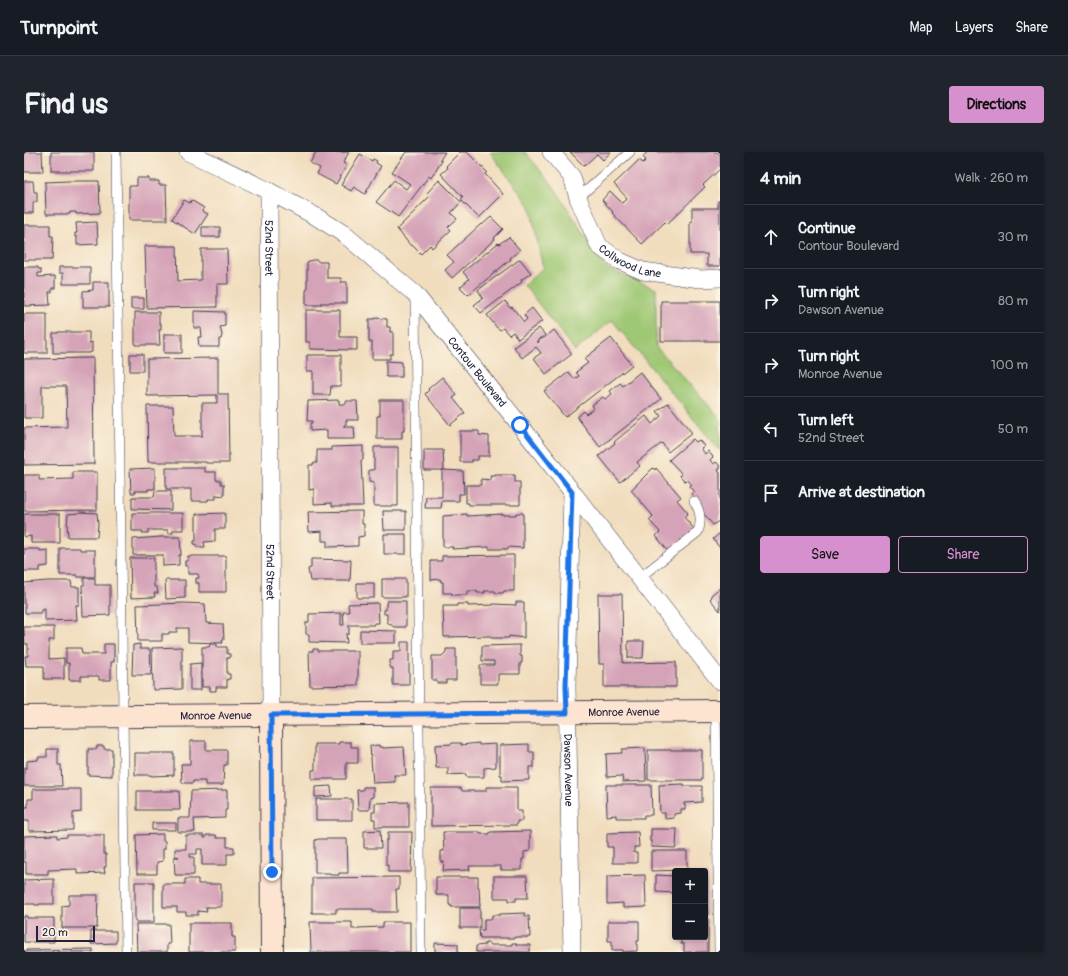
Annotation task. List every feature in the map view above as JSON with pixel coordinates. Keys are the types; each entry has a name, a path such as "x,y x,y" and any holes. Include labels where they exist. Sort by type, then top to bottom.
{"street":[{"name":"Contour Boulevard","path":"188,152 315,216 344,234 415,294 520,425 720,681"},
{"name":"Collwood Lane","path":"551,152 572,177 578,198 599,246 620,261 643,271 700,279 720,278"},
{"name":"52nd Street","path":"269,192 272,952"},
{"name":"Dawson Avenue","path":"572,492 566,686 572,952"},
{"name":"Monroe Avenue","path":"24,717 718,712"}],"lane":[{"path":"116,152 126,952"},
{"path":"578,198 630,152"},
{"path":"415,294 421,952"},
{"path":"639,578 698,532 700,517 698,508 694,501"},
{"path":"718,712 719,952"}],"green space":[{"path":"490,152 525,152 554,187 605,267 656,289 656,347 720,418 720,451 612,320 575,351 524,285 543,268 530,206"}],"building":[{"path":"24,152 42,152 43,172 24,172"},
{"path":"51,152 94,152 94,171 51,171"},
{"path":"316,152 349,152 343,163 347,165 336,184 317,174 320,168 310,163"},
{"path":"406,152 445,152 440,160 442,161 431,178 429,176 398,217 376,202 394,180 406,189 410,184 392,172"},
{"path":"460,152 467,152 487,172 485,174 503,194 479,218 461,200 463,197 441,174 448,168 446,166"},
{"path":"570,152 611,152 603,160 597,154 584,166"},
{"path":"647,152 717,152 720,155 720,169 703,185 705,187 667,224 665,222 642,244 612,213 613,212 602,200 610,191 622,203 627,198 614,184 639,160 643,163 646,160 643,157"},
{"path":"360,154 372,161 373,159 377,161 376,163 381,166 365,194 354,187 351,191 341,185"},
{"path":"137,178 149,178 149,181 159,181 159,185 166,185 167,220 129,220 129,186 137,186"},
{"path":"439,180 461,202 451,213 457,219 448,227 451,230 432,248 430,245 421,254 412,245 411,246 397,229 430,196 427,193"},
{"path":"24,181 33,181 34,192 37,192 37,202 33,202 33,213 24,213"},
{"path":"99,181 100,213 76,214 76,212 70,212 70,214 46,214 45,182"},
{"path":"184,200 190,203 191,200 204,208 202,211 208,214 195,234 172,219"},
{"path":"718,201 720,201 720,266 707,266 707,254 690,254 690,221 692,222 692,208 718,208"},
{"path":"491,217 503,229 494,238 495,239 452,278 445,270 454,262 447,255 481,224 482,225"},
{"path":"97,222 98,244 77,245 77,237 75,237 75,233 77,233 76,223"},
{"path":"24,225 50,225 50,236 53,236 52,260 24,260"},
{"path":"202,227 220,227 220,237 202,237"},
{"path":"509,237 520,250 468,295 460,287 469,279 463,272 498,243 499,244"},
{"path":"145,246 177,246 178,281 201,280 201,249 227,249 228,284 217,284 217,307 147,308"},
{"path":"520,259 531,273 521,280 522,282 481,313 474,305 483,298 478,290"},
{"path":"312,260 327,262 327,278 341,278 341,282 347,282 347,303 321,303 321,305 306,305 307,262"},
{"path":"24,267 38,267 38,269 41,269 41,273 38,273 38,277 55,276 55,288 52,288 52,292 49,292 50,305 24,306"},
{"path":"59,267 90,267 90,284 63,284 63,273 59,273"},
{"path":"93,282 109,282 109,307 83,307 83,291 93,290"},
{"path":"131,298 144,298 144,309 131,309"},
{"path":"505,301 524,322 527,319 524,315 532,308 542,321 518,339 513,332 509,335 503,328 500,330 497,328 487,315"},
{"path":"661,301 720,301 720,341 661,341"},
{"path":"306,310 340,310 340,337 357,337 357,350 310,349 310,342 306,342"},
{"path":"194,311 225,312 225,326 220,327 222,335 221,339 219,339 219,347 199,347 198,337 202,337 201,328 194,328"},
{"path":"135,312 159,312 159,323 161,323 161,330 159,330 160,345 135,345"},
{"path":"24,314 47,314 47,353 24,353"},
{"path":"369,319 387,319 387,327 390,327 390,332 393,332 393,354 390,354 390,359 372,359 372,342 369,342"},
{"path":"539,328 545,335 537,341 538,343 539,340 554,330 572,354 546,374 534,358 541,353 536,347 522,358 514,347"},
{"path":"89,332 89,343 92,342 92,352 53,353 53,333"},
{"path":"164,334 182,334 182,353 164,353"},
{"path":"611,338 632,365 565,417 544,391 569,372 574,379 579,376 576,372 588,363 584,359"},
{"path":"130,354 143,354 143,371 130,371"},
{"path":"307,355 341,355 341,386 331,386 330,395 313,395 313,371 307,371"},
{"path":"93,358 94,464 24,465 24,428 67,427 66,386 42,386 42,418 24,418 24,359"},
{"path":"218,358 218,394 228,394 229,463 148,462 147,406 173,406 174,436 202,436 202,403 217,403 217,395 147,396 147,359"},
{"path":"386,361 402,362 402,377 386,377"},
{"path":"640,372 661,399 600,447 577,417 584,411 586,414 594,408 592,405 603,397 605,399 612,394 610,391 620,383 623,386"},
{"path":"442,377 457,395 453,398 465,413 450,425 425,394 429,390 428,389"},
{"path":"339,400 339,404 346,404 346,401 357,401 358,420 346,420 346,425 344,425 344,427 354,427 355,439 327,439 327,430 310,431 310,423 312,423 312,421 307,421 308,401"},
{"path":"380,400 404,400 404,431 402,431 402,439 377,439 377,416 380,416"},
{"path":"668,403 692,433 668,452 662,443 637,462 640,466 620,482 599,456 646,416 652,424 661,416 657,411"},
{"path":"460,431 479,431 479,435 489,436 489,456 478,456 478,460 472,460 472,462 460,462"},
{"path":"693,439 696,442 699,440 704,446 701,448 705,454 708,451 713,457 710,460 713,464 716,462 720,466 720,469 718,470 720,473 720,520 713,525 700,509 702,507 691,494 694,492 689,486 691,484 688,480 685,481 680,476 682,474 669,460"},
{"path":"363,446 363,460 361,460 363,506 332,506 332,503 314,504 314,489 309,490 309,465 317,463 317,450 332,450 332,447"},
{"path":"374,447 398,447 398,506 374,506 374,483 369,482 369,470 374,470"},
{"path":"424,450 443,450 444,470 424,470"},
{"path":"155,468 155,489 148,489 148,491 135,491 135,493 131,493 130,469"},
{"path":"166,468 205,468 205,472 216,472 216,480 221,480 221,484 224,484 224,496 216,495 216,499 208,499 208,501 191,501 191,489 166,489"},
{"path":"653,468 655,470 656,468 681,497 677,500 688,513 684,517 694,529 668,551 656,536 660,532 649,520 653,516 631,490"},
{"path":"442,470 463,471 464,494 459,494 459,501 442,501 441,508 425,508 426,497 442,497"},
{"path":"73,472 97,472 97,510 24,511 24,475 39,475 39,480 73,479"},
{"path":"515,475 515,482 520,482 520,505 469,505 469,503 466,503 466,485 481,485 481,479 491,480 490,476"},
{"path":"155,491 171,491 171,510 132,509 132,497 154,497"},
{"path":"362,511 364,536 358,537 358,546 327,547 327,541 322,541 322,531 309,532 308,512"},
{"path":"383,511 406,511 406,530 384,530"},
{"path":"79,512 97,513 97,537 68,537 68,514"},
{"path":"132,513 183,513 183,530 173,530 173,533 168,533 168,530 148,530 148,533 142,533 142,531 132,531"},
{"path":"225,513 225,529 215,529 215,541 204,542 205,547 196,547 194,541 196,541 196,514"},
{"path":"516,513 523,513 523,548 508,547 508,549 489,549 489,547 452,549 453,547 443,547 443,516 467,514 467,516 503,514 516,515"},
{"path":"24,514 60,514 60,543 31,543 31,536 24,537"},
{"path":"720,533 720,548 713,539"},
{"path":"384,534 406,534 406,554 384,554"},
{"path":"180,537 181,555 179,555 179,565 163,566 163,555 133,555 133,539"},
{"path":"60,548 95,550 95,577 60,575"},
{"path":"24,549 40,549 40,551 48,550 48,566 40,567 40,571 24,571"},
{"path":"514,555 514,591 496,593 495,591 484,591 485,593 477,593 477,591 467,591 467,595 452,595 452,593 443,593 443,582 441,582 440,579 431,580 431,561 442,561 442,556"},
{"path":"188,556 226,556 226,592 199,592 199,583 196,583 196,578 199,578 198,574 188,574 188,566 185,566 185,561 188,561"},
{"path":"130,558 154,558 154,587 157,587 158,593 154,593 155,597 131,598"},
{"path":"311,559 351,560 350,581 310,581 308,569 311,568"},
{"path":"84,578 95,578 95,585 110,585 110,615 83,616 82,585 84,585"},
{"path":"382,579 406,579 406,597 382,597"},
{"path":"165,580 185,580 185,598 166,599"},
{"path":"71,581 72,587 79,587 79,605 76,605 77,620 45,621 45,609 41,610 41,613 25,613 24,583"},
{"path":"357,583 374,583 374,598 357,598"},
{"path":"720,588 720,611 710,599 712,597 711,595"},
{"path":"598,594 622,594 623,663 676,662 676,687 604,687 604,664 599,664"},
{"path":"387,601 406,601 406,627 394,627 387,622 387,614 384,614 384,610 386,610"},
{"path":"516,602 524,602 524,638 509,636 509,638 491,638 491,636 444,637 443,606 457,606 457,604 468,604 468,606 493,604 516,605"},
{"path":"184,603 205,604 206,623 223,624 223,643 188,642 188,628 177,628 177,632 162,634 162,641 138,641 137,605"},
{"path":"378,603 379,623 374,623 374,625 349,625 349,634 346,634 347,643 309,642 309,634 306,634 306,622 309,622 309,614 341,613 341,625 344,625 343,612 349,612 348,604"},
{"path":"24,627 54,627 54,640 49,640 49,659 64,658 64,679 44,679 44,666 26,666 25,656 28,656 28,644 25,644"},
{"path":"360,630 396,631 396,643 360,643"},
{"path":"628,641 644,641 643,658 628,658"},
{"path":"401,642 409,642 409,685 393,685 393,668 390,668 390,660 393,660 393,651 401,651"},
{"path":"104,644 114,644 114,662 111,662 111,680 99,680 99,676 81,676 81,680 69,680 69,663 66,663 66,648 81,648 82,654 104,654"},
{"path":"140,644 140,649 150,649 151,675 132,675 133,645"},
{"path":"210,644 217,644 217,647 227,647 227,654 230,654 230,658 227,658 227,674 230,674 230,679 227,679 227,687 216,687 216,691 210,691 210,687 202,687 202,647 209,647"},
{"path":"520,645 520,656 522,656 522,663 520,663 520,674 498,674 498,684 480,684 480,665 494,665 494,661 482,661 482,646"},
{"path":"182,647 182,689 153,690 152,648"},
{"path":"313,649 318,649 318,651 358,651 358,685 310,686 309,651 313,651"},
{"path":"446,649 456,649 456,680 446,680 446,683 437,683 437,680 432,680 432,656 442,656 446,652"},
{"path":"201,663 201,690 190,690 190,664"},
{"path":"190,741 206,741 206,750 227,750 227,765 224,765 223,785 205,785 205,781 182,783 181,764 190,764"},
{"path":"339,742 351,742 351,747 358,747 358,763 346,763 346,779 312,779 312,770 315,770 315,744 339,744"},
{"path":"461,743 461,745 479,743 479,745 496,744 496,767 484,768 484,777 466,777 466,774 448,775 448,768 436,768 435,745"},
{"path":"529,744 529,752 534,752 534,767 529,767 529,780 502,781 502,775 500,775 500,745"},
{"path":"379,745 379,747 383,748 404,747 406,775 394,775 395,782 373,783 370,746"},
{"path":"97,746 104,746 104,749 112,749 112,776 88,775 88,749 97,749"},
{"path":"645,748 646,781 623,782 622,776 607,777 606,754 622,753 622,749"},
{"path":"47,749 58,749 58,765 61,765 62,786 24,786 24,768 27,768 27,761 38,760 38,757 47,757"},
{"path":"648,750 702,750 702,780 648,780"},
{"path":"135,753 174,753 174,775 135,775"},
{"path":"684,784 684,786 702,786 702,802 684,803 685,809 681,809 681,813 674,814 674,818 665,819 665,813 660,813 659,785"},
{"path":"606,785 651,785 652,815 644,815 644,818 616,818 616,815 607,816"},
{"path":"331,786 332,796 315,797 315,787"},
{"path":"363,787 373,787 373,797 370,798 369,810 358,810 357,790 363,790"},
{"path":"486,787 517,787 517,811 522,811 522,821 517,821 517,825 431,826 431,788 461,788 462,791 486,791"},
{"path":"33,789 81,789 81,812 73,813 73,830 29,831 29,821 24,821 24,807 28,807 28,799 33,799"},
{"path":"227,790 227,810 225,810 225,818 194,819 195,832 178,832 178,818 190,818 191,791"},
{"path":"137,791 179,791 180,810 137,810"},
{"path":"316,799 352,799 352,820 316,820"},
{"path":"409,802 409,827 375,827 375,819 372,819 372,812 375,812 375,803"},
{"path":"152,823 176,823 176,830 152,830"},
{"path":"651,829 677,829 676,848 651,847"},
{"path":"380,830 381,848 364,848 364,831"},
{"path":"530,831 530,851 524,852 524,859 522,859 522,870 501,870 501,866 469,866 470,870 443,871 444,862 441,862 441,851 444,851 443,832 480,832 480,834 490,834 490,832"},
{"path":"388,832 412,832 411,872 388,872 388,865 386,865 386,840 388,840"},
{"path":"638,832 639,847 634,847 634,853 637,853 637,863 613,863 613,847 607,847 607,833"},
{"path":"163,834 165,849 163,849 163,861 157,862 157,874 137,874 136,835"},
{"path":"57,835 57,838 67,837 67,835 104,835 104,854 106,854 106,867 104,867 105,873 77,874 77,869 48,870 48,874 26,874 26,862 24,862 24,836"},
{"path":"186,835 204,835 204,838 206,838 206,835 216,835 217,838 227,838 227,847 234,847 234,854 227,854 227,865 202,865 202,849 197,849 197,854 190,854 190,857 194,857 194,875 175,875 174,857 179,857 175,856 175,849 186,849"},
{"path":"347,839 348,873 330,875 330,873 315,873 315,840"},
{"path":"651,851 687,851 687,868 672,868 672,870 651,871"},
{"path":"645,875 646,907 623,908 623,903 607,904 607,876"},
{"path":"656,875 672,876 672,893 656,892"},
{"path":"494,876 527,876 528,898 516,898 516,901 509,901 509,898 494,898"},
{"path":"399,877 399,889 396,889 397,912 373,912 373,909 336,909 336,913 312,913 312,878"},
{"path":"436,877 478,877 480,907 451,907 451,905 449,905 449,895 436,895"},
{"path":"54,879 54,904 24,904 24,880"},
{"path":"185,879 198,879 198,884 221,884 221,907 206,907 207,912 198,911 198,915 186,915 186,912 177,912 177,907 163,907 163,884 185,884"},
{"path":"135,882 154,882 154,922 135,922"},
{"path":"69,895 98,895 97,928 62,928 62,906 69,905"},
{"path":"460,908 480,908 480,928 460,928"},
{"path":"525,913 525,916 529,916 530,937 480,938 479,930 484,930 484,919 492,919 492,915"},
{"path":"24,916 27,916 27,918 54,918 54,942 24,942"},
{"path":"608,921 639,921 639,941 637,941 637,951 623,952 623,950 612,950 612,941 608,941"},
{"path":"310,922 352,922 352,929 358,929 383,927 383,922 410,922 410,952 311,952"},
{"path":"189,923 232,923 232,937 235,937 235,952 189,952"},
{"path":"136,924 169,924 170,944 167,944 167,952 137,952"},
{"path":"91,931 116,931 116,943 91,944"},
{"path":"681,940 708,940 708,952 684,952 684,944 681,944"},
{"path":"435,943 458,944 458,952 435,952"},
{"path":"485,943 489,943 489,945 512,945 512,943 516,943 516,945 530,945 530,952 476,952 476,946 485,945"},
{"path":"93,949 93,952 26,952 26,950"}],"route":[{"path":"272,872 271,715 567,713 566,686 572,492 520,425"}]}
